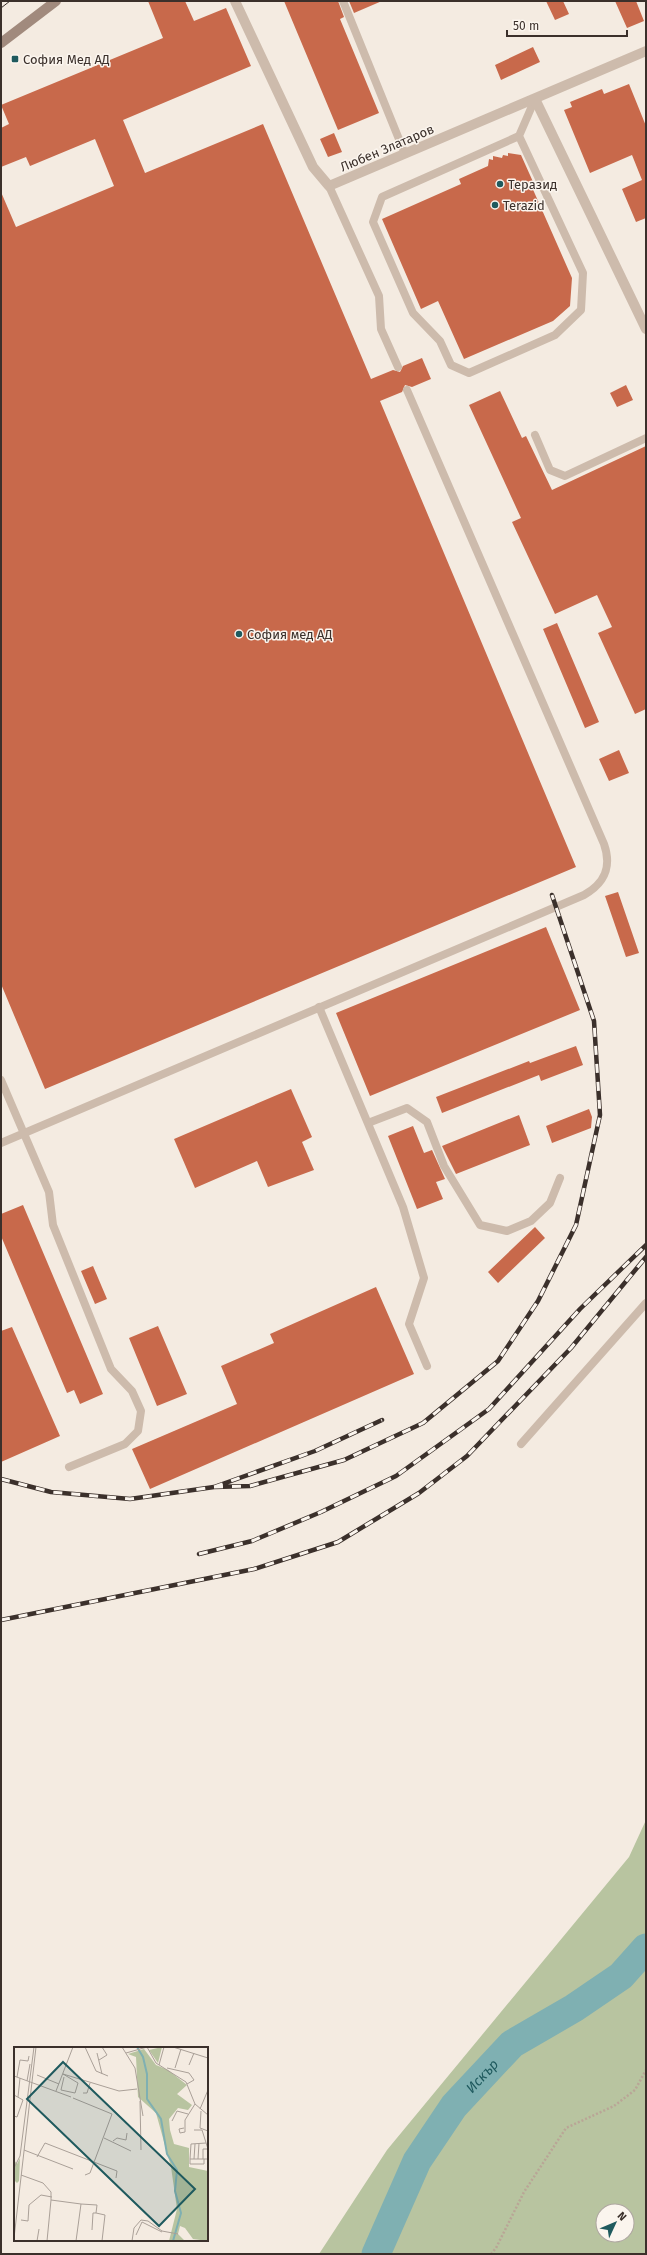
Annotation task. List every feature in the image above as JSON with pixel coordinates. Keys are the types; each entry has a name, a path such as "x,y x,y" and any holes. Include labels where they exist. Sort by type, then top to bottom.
{"main road":[{"path":"1,43 56,1"}],"street":[{"name":"Любен Златаров","path":"235,1 313,167 329,186 535,99 646,50"},
{"path":"535,99 646,329"}],"lane":[{"path":"343,1 405,154"},
{"path":"519,136 584,273 581,310 555,335 468,373 451,365 440,341 413,313 373,222 382,197 519,136 535,99"},
{"path":"329,186 379,296 381,329 398,367"},
{"path":"1,1143 584,895 594,889 603,879 607,868 608,855 604,844 408,390"},
{"path":"535,435 550,470 565,476 646,438"},
{"path":"319,1007 403,1207 424,1278 409,1324 427,1366"},
{"path":"1,1080 49,1192 53,1225 111,1369 132,1391 141,1411 138,1431 125,1444 69,1467"},
{"path":"368,1123 407,1108 427,1122 444,1166 480,1225 507,1231 530,1221 550,1203 560,1178"},
{"path":"521,1444 646,1303"}],"path":[{"path":"491,2254 496,2248 524,2192 566,2128 614,2106 635,2090 646,2070"}],"green space":[{"path":"646,1820 646,2254 319,2254 387,2150 629,1857"}],"building":[{"name":"София мед АД","path":"148,1 185,1 194,21 226,8 251,66 123,120 145,173 263,124 371,379 393,370 400,372 403,366 422,358 431,379 412,387 405,385 402,392 380,401 576,867 45,1089 1,984 1,192 16,227 114,186 95,139 30,166 26,157 1,167 1,128 9,124 1,105 163,38"},
{"path":"284,1 338,1 344,17 340,19 379,113 338,130"},
{"path":"349,1 382,1 354,13"},
{"path":"546,1 563,1 569,14 555,20"},
{"path":"615,1 636,1 644,21 627,28"},
{"path":"533,47 540,62 501,80 495,65"},
{"path":"629,84 646,126 646,218 636,222 622,189 642,180 632,155 590,173 564,110 572,107 570,102 602,89 604,94"},
{"path":"334,133 342,152 328,157 320,139"},
{"path":"508,153 521,155 534,184 531,185 572,278 570,306 553,321 464,359 438,301 421,309 382,219 461,184 459,179 488,166 489,159 493,160 493,156 502,158 503,155 508,156"},
{"path":"626,385 633,400 617,407 610,393"},
{"path":"500,391 522,438 526,436 552,490 646,446 646,709 635,714 598,633 612,627 597,595 555,614 512,522 521,518 469,405"},
{"path":"557,623 599,722 585,728 543,629"},
{"path":"619,750 629,773 609,781 599,759"},
{"path":"618,892 639,953 626,957 605,896"},
{"path":"546,927 580,1010 370,1096 336,1013"},
{"path":"576,1046 583,1065 541,1081 539,1075 442,1113 436,1097 529,1061 530,1063"},
{"path":"291,1089 312,1137 302,1142 314,1170 268,1187 257,1161 195,1188 174,1139"},
{"path":"589,1109 592,1117 591,1128 552,1143 546,1126"},
{"path":"519,1115 530,1145 456,1174 442,1146"},
{"path":"413,1126 424,1153 432,1150 445,1179 436,1182 443,1199 417,1209 388,1136"},
{"path":"23,1205 103,1394 80,1404 74,1390 67,1393 1,1236 1,1214"},
{"path":"535,1227 545,1238 498,1283 488,1272"},
{"path":"93,1266 107,1299 95,1304 81,1271"},
{"path":"376,1287 414,1374 150,1489 132,1449 237,1404 221,1366 274,1343 270,1334"},
{"path":"158,1326 187,1394 157,1406 129,1338"},
{"path":"12,1327 60,1436 1,1462 1,1331"}],"waterway":[{"name":"Искър","path":"376,2254 417,2161 454,2106 512,2044 574,2008 621,1976 646,1948"}],"tram line":[{"path":"1,8 10,1"}],"railway":[{"path":"214,1487 250,1486 344,1460 423,1423 498,1361 538,1301 576,1225 600,1115 594,1021 552,895"},
{"path":"199,1554 252,1541 321,1512 396,1476 489,1409 580,1309 646,1245"},
{"path":"1,1620 254,1569 338,1542 419,1493 467,1456 571,1348 646,1257"},
{"path":"1,1479 51,1492 130,1499 214,1487 315,1451 382,1420"}],"place":[{"name":"София Мед АД","path":"15,59"},
{"name":"Теразид","path":"500,184"},
{"name":"Terazid","path":"495,205"},
{"name":"София мед АД","path":"239,634"}]}
